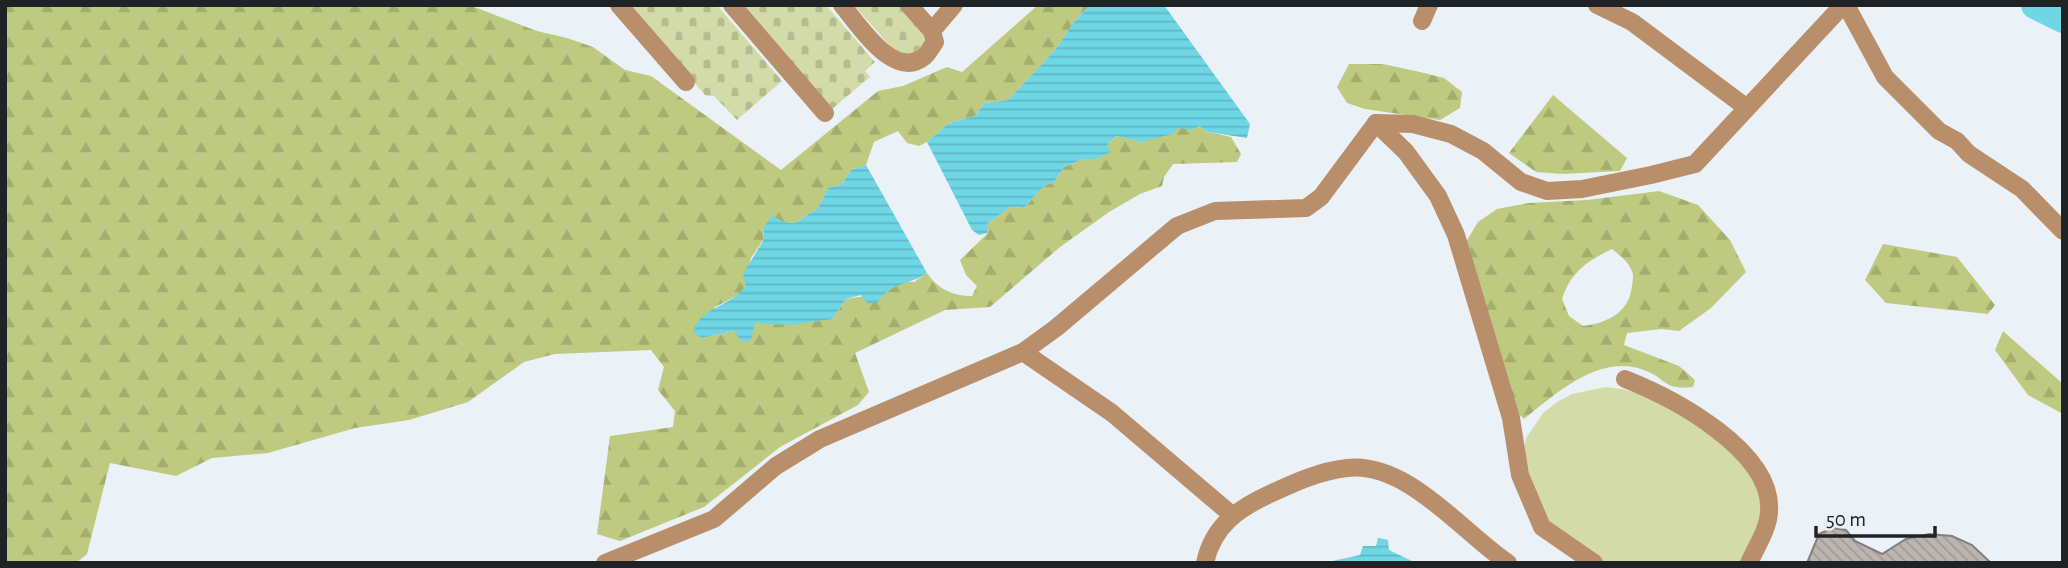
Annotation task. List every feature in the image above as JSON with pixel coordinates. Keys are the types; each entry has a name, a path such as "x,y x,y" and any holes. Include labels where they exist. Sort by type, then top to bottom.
{"street":[{"path":"619,5 686,82"},
{"path":"732,5 825,113"},
{"path":"842,5 885,54 898,61 912,62 924,56 935,42 932,31 909,5"},
{"path":"932,31 954,5"},
{"path":"1597,5 1632,22 1747,108"},
{"path":"1376,123 1413,124 1451,134 1483,150 1521,182 1547,191 1582,189 1695,164 1845,5 1885,77 1939,131 1957,141 1969,153 2022,189 2063,231"},
{"path":"605,563 714,519 776,466 820,439 1023,352 1056,328 1177,226 1215,211 1306,208 1321,197 1376,123"},
{"path":"1376,123 1406,152 1438,196 1456,235 1511,418 1520,475 1542,527 1594,563"},
{"path":"1023,352 1112,413 1232,515"},
{"path":"1625,379 1651,390 1720,433 1746,455 1760,472 1768,499 1768,522 1749,563"},
{"path":"1205,563 1212,540 1232,515 1265,496 1316,474 1350,468 1370,470 1407,482 1508,563"}],"green space":[{"path":"5,5 469,5 537,31 593,47 625,70 651,76 781,170 878,91 903,86 947,67 962,72 1038,5 1090,5 1056,49 1008,100 984,103 975,116 949,123 919,146 907,143 898,131 874,142 866,165 851,170 842,184 828,188 818,208 795,223 785,222 764,227 763,240 751,258 746,286 740,294 715,307 702,338 734,331 751,341 754,323 832,319 846,299 884,293 902,282 914,282 927,273 946,290 958,295 972,296 977,286 966,275 960,260 987,234 987,224 1010,207 1024,208 1044,186 1054,182 1064,167 1083,159 1096,159 1110,152 1107,145 1116,136 1141,142 1178,128 1199,126 1208,132 1231,137 1241,154 1237,162 1173,164 1164,177 1162,186 1140,194 1109,212 1060,247 990,307 945,310 855,353 869,392 858,405 780,447 704,507 620,541 597,534 610,436 673,427 675,411 658,390 664,367 651,350 555,354 524,362 468,402 409,420 355,428 268,453 212,458 176,476 110,463 87,554 76,563 5,563"},
{"path":"627,5 717,5 782,81 737,120 714,96 705,95"},
{"path":"740,5 826,5 875,62 865,71 870,77 831,110"},
{"path":"854,5 901,5 931,40 914,56 896,53"},
{"path":"1349,64 1383,64 1444,78 1462,92 1460,108 1440,120 1365,109 1347,103 1337,87"},
{"path":"1553,95 1627,158 1620,171 1563,174 1536,172 1509,153"},
{"path":"1659,191 1698,205 1730,240 1746,272 1711,308 1679,331 1661,329 1627,333 1624,345 1679,366 1695,380 1693,387 1670,385 1644,370 1627,366 1611,367 1579,379 1524,419 1514,410 1466,242 1478,222 1497,209 1529,203 1587,200","holes":["1612,249 1633,273 1627,302 1609,319 1583,326 1569,316 1562,299 1575,274"]},
{"path":"1883,244 1957,257 1995,305 1988,314 1886,303 1865,280"},
{"path":"2003,331 2063,384 2063,414 2028,395 1995,350"},
{"path":"1606,387 1644,395 1682,417 1715,438 1756,476 1763,518 1745,563 1601,563 1545,522 1525,472 1523,455 1526,438 1543,413 1557,402 1572,394"}],"water":[{"path":"1090,5 1164,5 1250,124 1247,138 1208,132 1199,126 1191,130 1178,128 1172,134 1141,142 1116,136 1107,145 1111,152 1096,159 1083,159 1064,167 1054,182 1044,186 1024,208 1010,207 987,224 987,233 979,235 972,230 927,142 949,123 975,116 984,103 1008,100 1056,49"},
{"path":"866,165 927,273 889,290 878,302 868,304 861,295 846,299 832,319 790,325 755,323 751,341 741,341 734,331 702,338 693,332 702,317 733,298 746,286 743,274 763,241 764,227 772,216 795,223 818,208 828,188 842,184 851,170"},
{"path":"1378,538 1388,540 1389,550 1416,563 1323,563 1360,555 1363,546 1376,546"}],"building":[{"path":"1832,528 1846,530 1855,541 1882,554 1906,539 1929,534 1952,536 1972,545 1991,563 1807,563 1819,534"}],"waterway":[{"path":"2035,5 2063,19"}]}
